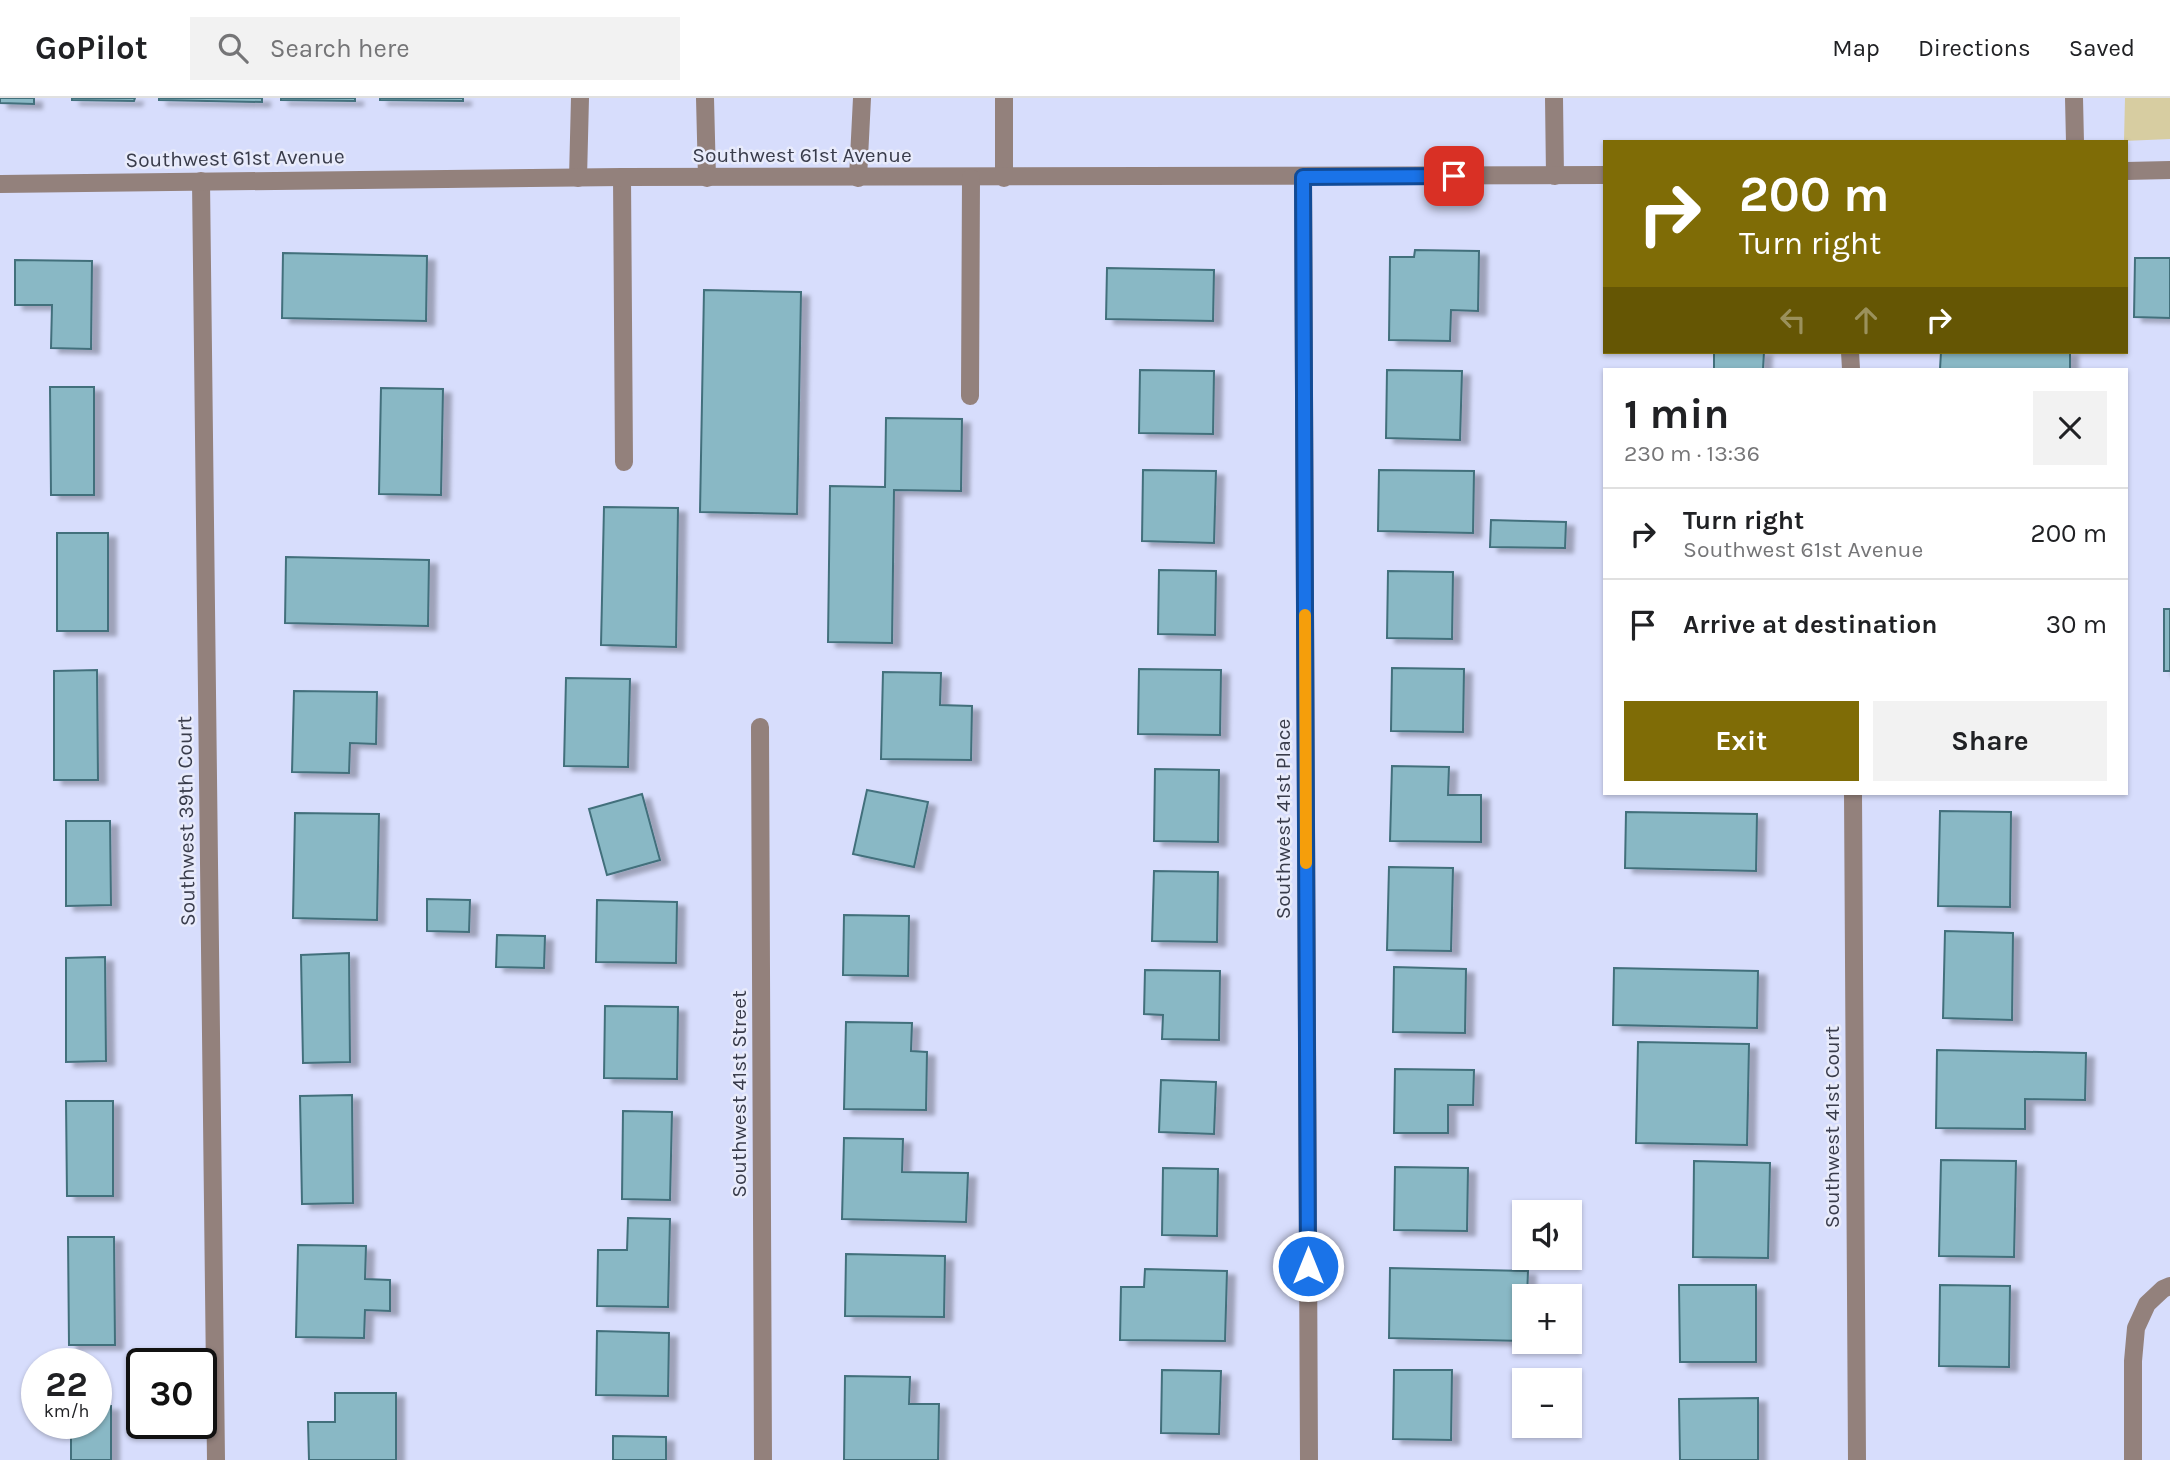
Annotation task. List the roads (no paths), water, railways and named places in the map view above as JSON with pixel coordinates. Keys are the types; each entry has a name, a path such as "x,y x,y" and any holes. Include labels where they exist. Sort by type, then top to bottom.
{"street":[{"path":"578,178 580,98"},
{"path":"705,98 707,178"},
{"path":"858,178 862,98"},
{"path":"1004,98 1004,178"},
{"path":"1554,98 1555,176"},
{"path":"2074,98 2076,140"},
{"path":"2128,171 2170,170"},
{"name":"Southwest 61st Avenue","path":"0,184 622,177 1603,175"},
{"path":"622,177 624,462"},
{"name":"Southwest 41st Place","path":"1303,177 1309,1460"},
{"path":"970,396 971,178"},
{"name":"Southwest 39th Court","path":"201,181 216,1460"},
{"name":"Southwest 41st Street","path":"760,727 763,1460"},
{"name":"Southwest 41st Court","path":"1853,795 1857,1460"},
{"path":"2133,1460 2133,1361 2136,1328 2147,1304 2170,1286"}]}
